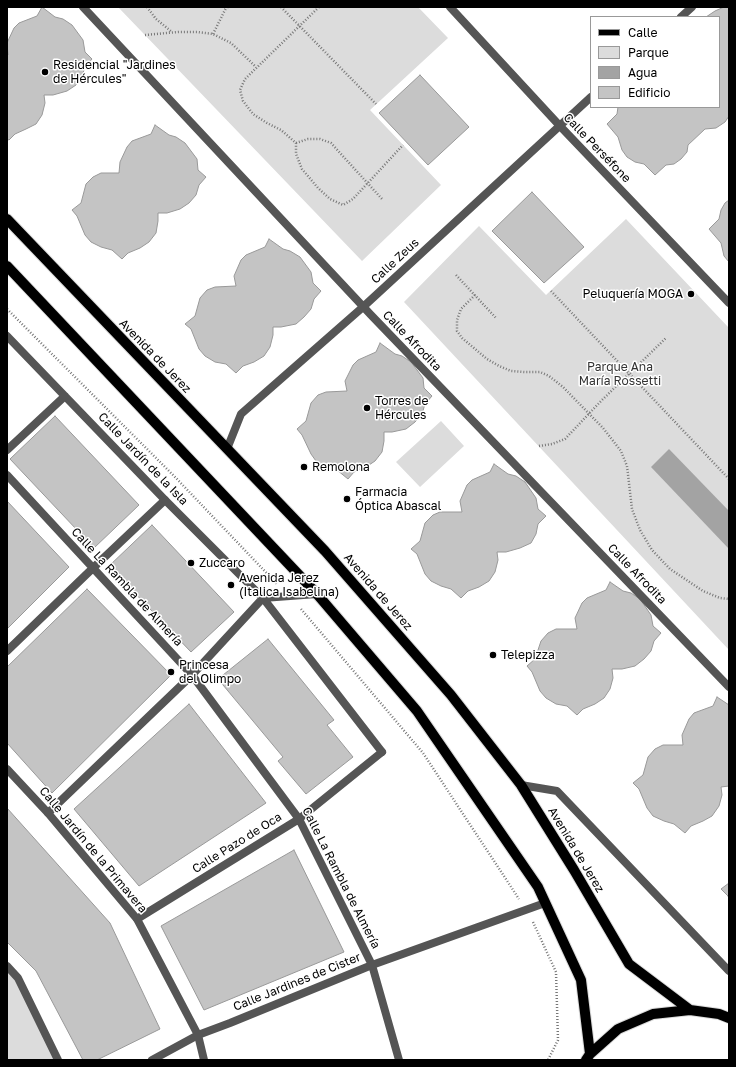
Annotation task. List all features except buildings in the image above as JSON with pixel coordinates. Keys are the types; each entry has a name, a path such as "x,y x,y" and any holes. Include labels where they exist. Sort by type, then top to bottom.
{"main road":[{"name":"Avenida de Jerez","path":"7,219 331,557 451,695 521,785 574,870 629,964 690,1010"},
{"path":"7,266 317,594 417,711 538,887 581,980 588,1057"},
{"path":"588,1057 618,1029 653,1014 690,1010 719,1014 728,1017"}],"street":[{"name":"Calle Afrodita","path":"83,7 363,307 729,687"},
{"name":"Calle Perséfone","path":"450,7 559,125 729,303"},
{"path":"682,16 692,7"},
{"name":"Calle Zeus","path":"227,449 241,414 363,307 590,98"},
{"name":"Calle Jardín de la Isla","path":"7,336 165,500 263,598 382,752"},
{"path":"7,450 65,396"},
{"name":"Calle La Rambla de Almería","path":"7,475 192,675 299,819 372,964 399,1060"},
{"path":"7,651 165,500"},
{"path":"48,813 192,675 263,598 317,594"},
{"name":"Calle Pazo de Oca","path":"137,919 299,819 382,752"},
{"name":"Calle Jardín de la Primavera","path":"7,769 48,813 137,919 198,1035 204,1060"},
{"path":"521,785 557,791 729,971"},
{"name":"Calle Jardines de Cister","path":"152,1060 198,1035 372,964 545,903"},
{"path":"7,966 18,978 58,1060"}],"path":[{"path":"147,7 156,19 172,33"},
{"path":"214,34 226,7"},
{"path":"281,7 376,104"},
{"path":"319,7 245,79 240,90 243,101 253,114 281,130 296,143 296,154 302,170 330,199 343,204 353,199 403,145"},
{"path":"145,35 197,32 214,34 231,43 256,67"},
{"path":"296,143 320,139 331,143 382,199"},
{"path":"456,275 496,318"},
{"path":"551,291 729,479"},
{"path":"475,296 461,309 457,320 457,331 462,338 487,359 499,366 511,370 540,372 549,376 590,414 621,451 627,466 632,509 640,530 652,550 670,569 703,591 720,598 729,599"},
{"path":"7,309 176,478 280,586"},
{"path":"539,446 552,444 565,439 666,338"},
{"path":"297,605 423,753 517,895"},
{"path":"530,916 556,972 558,1040 548,1060"}],"green space":[{"path":"118,7 418,7 448,38 370,110 441,185 362,261"},
{"name":"Parque Ana María Rossetti","path":"626,219 729,328 729,650 404,302 479,226 546,295"},
{"path":"441,421 464,446 420,487 396,462"},
{"path":"7,967 18,978 58,1060 7,1060"}],"water":[{"path":"669,449 729,511 729,549 651,467"}],"place":[{"name":"Residencial \"Jardines de Hércules\"","path":"45,72"},
{"name":"Peluquería MOGA","path":"691,294"},
{"name":"Torres de Hércules","path":"367,408"},
{"name":"Remolona","path":"304,467"},
{"name":"Farmacia Óptica Abascal","path":"347,499"},
{"name":"Zuccaro","path":"191,563"},
{"name":"Avenida Jerez (Italica Isabelina)","path":"231,585"},
{"name":"Telepizza","path":"493,655"},
{"name":"Princesa del Olimpo","path":"171,672"}]}
